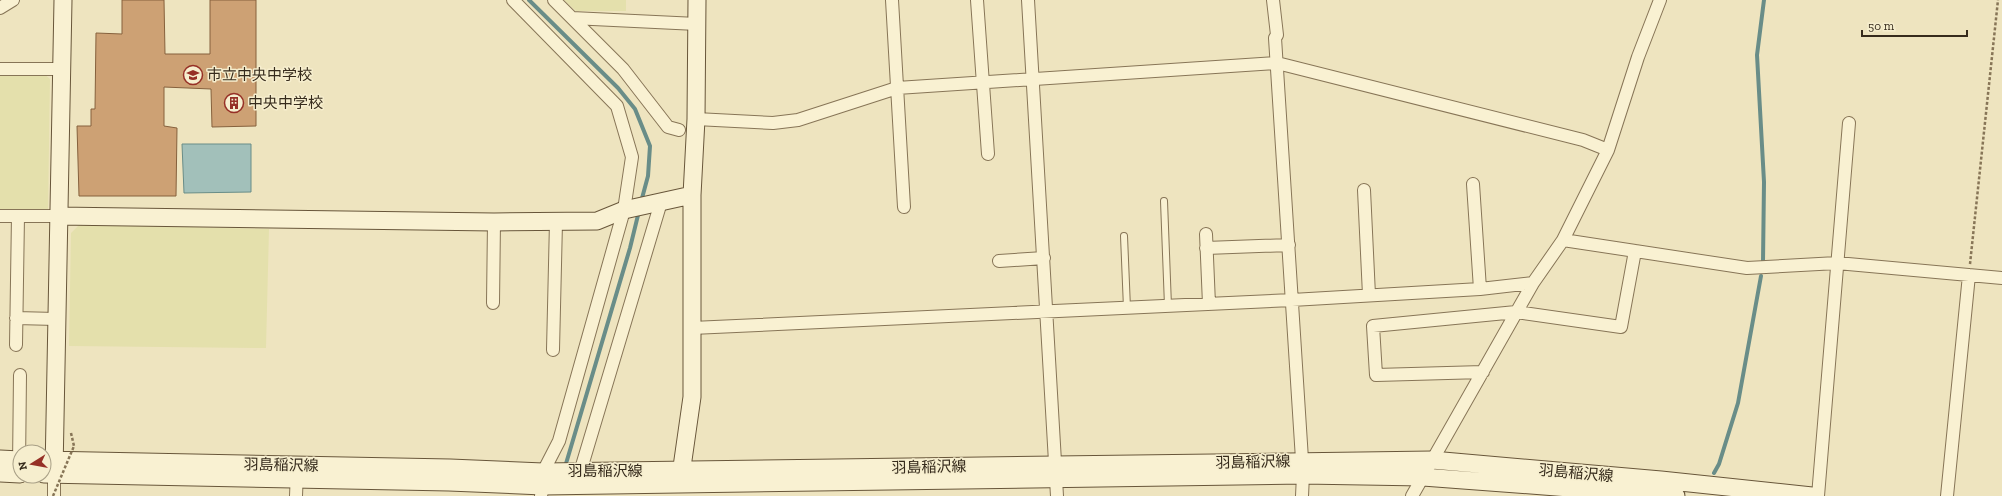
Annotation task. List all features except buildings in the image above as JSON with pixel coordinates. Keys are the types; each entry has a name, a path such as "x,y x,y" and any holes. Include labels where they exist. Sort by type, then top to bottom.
{"main road":[{"path":"50,444 56,319 62,69 62,0"},
{"path":"680,484 692,396 692,195 696,119 697,0"},
{"path":"58,216 494,222 597,221 641,207 692,195"},
{"path":"0,459 12,464"},
{"name":"羽島稲沢線","path":"52,467 297,472 680,484 1057,480 1432,460 1662,480 1812,496"},
{"name":"羽島稲沢線","path":"1303,468 1423,477 1578,492 1676,496"},
{"path":"0,473 12,469"}],"street":[{"path":"0,8 13,0"},
{"path":"512,0 617,106 632,157 641,207 559,480"},
{"path":"554,0 623,69 668,127 679,130"},
{"path":"892,0 904,207"},
{"path":"977,0 988,154"},
{"path":"1028,0 1057,480"},
{"path":"1273,0 1277,35 1275,38 1303,468 1302,496"},
{"path":"1412,496 1533,283 1563,240 1608,150 1638,57 1660,0"},
{"path":"572,18 697,24"},
{"path":"696,119 773,123 798,120 897,88 1277,63 1583,140 1608,150"},
{"path":"0,69 62,69"},
{"path":"1818,496 1849,123"},
{"path":"1474,184 1480,288"},
{"path":"1364,190 1369,295"},
{"path":"559,480 559,441 641,207"},
{"path":"0,216 58,216"},
{"path":"16,345 18,216"},
{"path":"493,303 494,222"},
{"path":"553,350 556,222"},
{"path":"1206,234 1209,304"},
{"path":"1563,240 1747,268 1837,263 2002,278"},
{"path":"1206,248 1289,245"},
{"path":"1483,372 1376,375 1373,326 1516,312 1620,327 1635,251"},
{"path":"999,261 1044,258"},
{"path":"1947,496 1969,275"},
{"path":"692,328 1292,300 1480,288 1533,283"},
{"path":"16,318 56,319"},
{"path":"20,375 20,444"},
{"path":"296,496 297,472"},
{"path":"52,484 54,496"}],"lane":[{"path":"1164,200 1168,306"},
{"path":"1124,236 1127,308"}],"path":[{"path":"1969,275 1998,0"},
{"path":"54,496 74,446 70,426"}],"shaded area":[{"path":"564,0 626,0 626,11 576,11"},
{"path":"0,73 43,73 50,79 48,212 0,212"},
{"path":"80,224 269,229 266,348 69,346 71,233"}],"water":[{"path":"182,144 251,144 251,192 184,193"}],"waterway":[{"path":"529,0 618,88 635,109 650,146 648,176 641,202"},
{"path":"1763,262 1764,182 1757,55 1764,0"},
{"path":"565,467 630,248 639,211"},
{"path":"1714,473 1719,464 1738,403 1761,276"}],"place":[{"name":"市立中央中学校","path":"193,75"},
{"name":"中央中学校","path":"234,103"}]}
